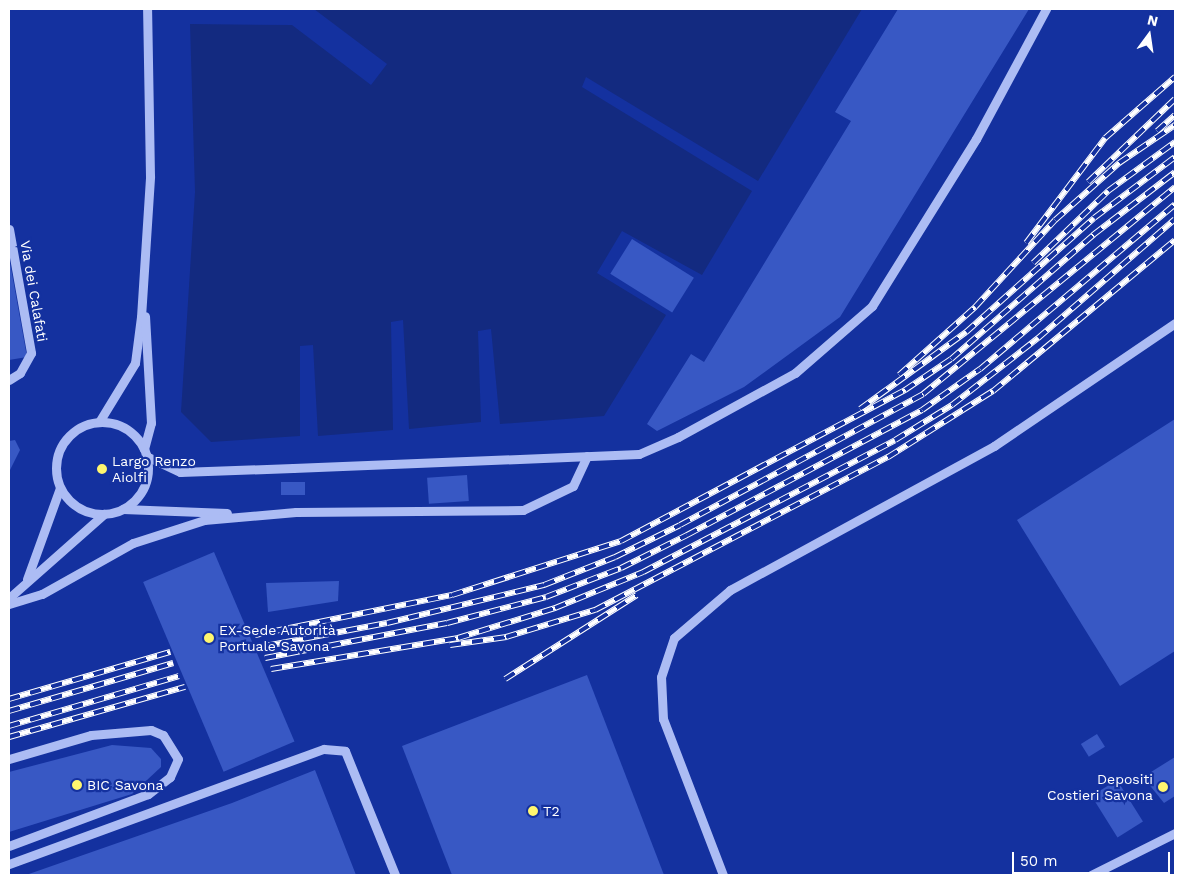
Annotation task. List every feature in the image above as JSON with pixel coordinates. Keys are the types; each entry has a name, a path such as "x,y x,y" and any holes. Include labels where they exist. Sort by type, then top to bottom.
{"street":[{"path":"100,422 135,363 142,300 150,176 147,9"},
{"path":"26,582 60,488 56,460 62,444 82,426 100,422 126,429 145,453 180,472 640,454 678,437 795,373 872,306 976,139 1046,9"},
{"name":"Via dei Calafati","path":"9,229 31,353 20,372 9,380"},
{"path":"123,509 144,487 145,453 151,423 150,356 142,300"},
{"path":"723,875 664,719 661,677 674,638 730,590 994,446 1175,322"},
{"path":"9,598 104,514 123,509 244,514 523,510 572,486 587,456"},
{"path":"60,488 78,508 104,514"},
{"path":"9,604 42,594 140,540 171,528 244,514"},
{"path":"9,759 91,735 151,730 163,735 178,759 170,777 148,794 9,846"},
{"path":"9,864 324,749 345,751 395,875"},
{"path":"1090,875 1175,834"},
{"path":"1103,875 1121,861"}],"shaded area":[{"path":"314,9 862,9 758,181 586,77 582,87 752,191 702,275 622,231 597,273 666,315 604,416 500,424 491,329 478,331 481,422 409,429 403,320 391,322 393,430 318,436 313,345 300,346 300,436 211,442 181,412 195,192 190,24 292,25 371,85 387,64"}],"building":[{"path":"898,9 1029,9 840,317 744,387 657,431 647,424 691,354 704,362 851,121 835,112"},
{"path":"632,239 694,278 672,312 610,274"},
{"path":"9,257 27,357 9,360"},
{"path":"1175,419 1175,651 1120,686 1017,520"},
{"path":"15,440 20,450 9,472 9,441"},
{"path":"467,475 469,501 429,504 427,478"},
{"path":"281,482 305,482 305,495 281,495"},
{"name":"EX-Sede Autorità Portuale Savona","path":"214,552 294,742 224,772 143,582"},
{"path":"339,581 338,601 268,612 266,583"},
{"name":"T2","path":"587,675 664,875 452,875 402,746"},
{"path":"1097,734 1105,747 1089,757 1081,744"},
{"name":"BIC Savona","path":"112,745 151,748 161,759 161,767 132,794 9,832 9,772"},
{"name":"Depositi Costieri Savona","path":"1175,757 1175,796 1164,803 1143,777"},
{"path":"315,770 356,875 26,875 232,803"},
{"path":"1117,780 1143,822 1118,837 1092,796"}],"railway":[{"path":"1026,243 1105,138 1175,77"},
{"path":"1088,182 1175,99"},
{"path":"1157,131 1175,115"},
{"path":"899,375 975,307 1055,220 1119,163 1175,125"},
{"path":"1033,263 1108,191 1175,142"},
{"path":"860,409 966,332 1094,218 1175,157"},
{"path":"255,635 452,595 621,541 905,390 951,359 1093,235 1175,172"},
{"path":"260,647 387,623 544,585 615,557 680,525 923,394 1175,187"},
{"path":"265,658 447,623 546,597 621,568 922,410 980,369 1175,204"},
{"path":"271,669 458,638 555,608 643,572 895,440 952,405 1038,338 1175,219"},
{"path":"450,645 506,637 595,610 888,457 993,391 1175,240"},
{"path":"505,679 637,595"},
{"path":"9,699 170,652"},
{"path":"9,711 173,663"},
{"path":"9,726 179,676"},
{"path":"9,737 185,687"}],"place":[{"name":"Largo Renzo Aiolfi","path":"102,469"},
{"name":"EX-Sede Autorità Portuale Savona","path":"209,638"},
{"name":"BIC Savona","path":"77,785"},
{"name":"Depositi Costieri Savona","path":"1163,787"},
{"name":"T2","path":"533,811"}]}
